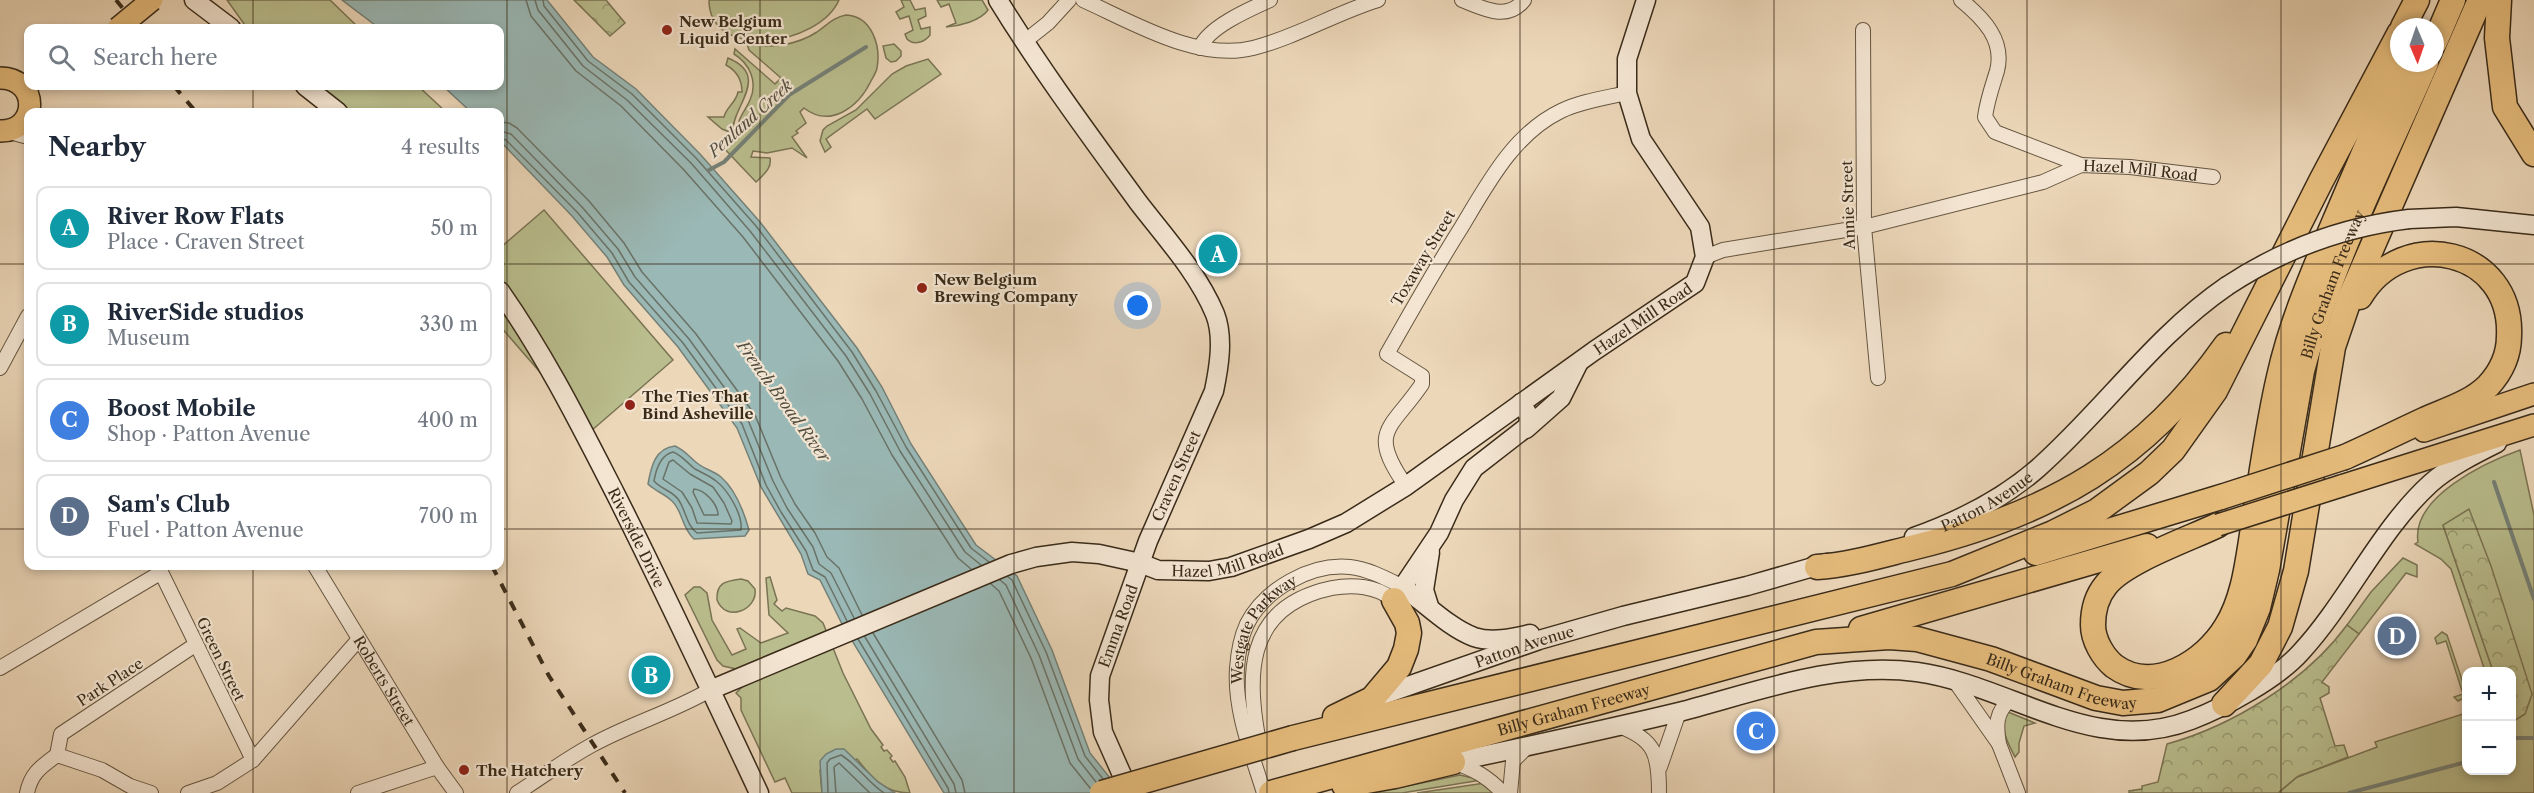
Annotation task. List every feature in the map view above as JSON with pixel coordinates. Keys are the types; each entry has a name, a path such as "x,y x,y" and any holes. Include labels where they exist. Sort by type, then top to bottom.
{"highway":[{"path":"2408,18 2417,0"},
{"path":"2423,18 2430,0"},
{"path":"2444,21 2453,0"},
{"path":"2224,704 2261,664 2280,627 2296,571 2333,347 2349,300 2480,0"},
{"path":"2499,0 2497,38 2505,107 2534,154"},
{"path":"1952,574 2076,522 2123,494 2173,450 2202,411 2225,372 2390,51"},
{"path":"2218,525 2126,568 2106,584 2097,598 2093,613 2093,629 2097,642 2114,666 2141,677 2171,673 2206,653 2217,641 2233,615 2247,565 2279,376 2295,314 2399,72"},
{"name":"Billy Graham Freeway","path":"1270,793 1816,642 1889,637 1917,639 1991,659 2096,698 2123,703 2140,703 2176,694 2209,679 2221,669 2245,640 2262,595 2302,370 2318,316 2422,72"},
{"path":"1102,793 1293,738 2066,545 2345,457 2469,400 2487,387 2502,366 2509,342 2510,326 2503,300 2487,276 2464,260 2425,253 2399,260 2376,276 2366,287 2331,365"},
{"path":"1816,567 1839,566 1957,536 2013,517 2060,496 2122,455 2156,427 2195,386 2238,327 2252,317"},
{"path":"1816,642 2218,525"},
{"path":"1293,738 1372,699 1399,667 1406,650 1409,633 1397,593"},
{"path":"1319,778 1347,786 1453,762"}],"main road":[{"path":"123,24 152,0"},
{"path":"1,78 15,80 24,85"},
{"path":"28,90 29,108"},
{"path":"3,131 19,126 24,122"},
{"path":"2345,457 2534,394"},
{"path":"2218,525 2532,426"}],"street":[{"path":"194,0 226,24"},
{"name":"Craven Street","path":"998,0 1024,42 1099,148 1194,277 1216,315 1219,351 1214,391 1164,501 1140,563"},
{"path":"1024,42 1048,23 1069,0"},
{"path":"1083,0 1175,41 1200,48 1227,51 1251,49 1378,0"},
{"path":"1200,48 1203,41 1213,31 1270,0"},
{"path":"1462,0 1495,13 1516,9 1524,0"},
{"path":"1646,0 1628,59 1628,93 1641,139 1700,227 1705,257"},
{"path":"1961,0 1988,25 1996,42 1999,58 1986,103 1985,117 1995,132 2081,165"},
{"name":"Annie Street","path":"1863,30 1863,227 1878,378"},
{"path":"310,90 333,108"},
{"name":"Toxaway Street","path":"1406,486 1390,464 1384,439 1389,424 1422,384 1422,376 1387,354 1420,294 1492,177 1522,140 1560,112 1586,102 1628,93"},
{"path":"3,131 24,136"},
{"name":"Hazel Mill Road","path":"1140,563 1158,570 1177,572 1209,571 1231,567 1346,523 1406,486 1579,362 1695,283 1705,257 1723,250 1863,227 2043,182 2081,165 2130,167 2213,177"},
{"name":"Patton Avenue","path":"1372,699 1568,632 1816,567 1952,523 1999,497 2038,467 2167,335 2206,300 2267,262 2306,244 2362,226 2409,219 2456,216 2534,225"},
{"name":"Riverside Drive","path":"504,297 555,376 662,586 759,793"},
{"path":"0,368 24,323"},
{"path":"1397,593 1431,545 1464,482 1474,468 1482,459 1526,429 1561,398 1579,362"},
{"path":"1521,403 1529,416 1526,429"},
{"path":"1453,762 1678,712 1825,674 1881,669 1918,672 1954,680 2099,729 2121,732 2159,730 2192,720 2258,687 2300,654 2405,510 2433,481 2482,450 2532,426"},
{"path":"1430,606 1424,590 1424,582 1431,545"},
{"path":"518,793 592,745 651,716 1011,564 1036,557 1072,552 1099,554 1140,563"},
{"name":"Emma Road","path":"1130,793 1103,732 1098,700 1100,676 1140,563"},
{"name":"Westgate Parkway","path":"1264,793 1248,744 1239,694 1237,670 1241,641 1247,624 1275,590 1321,568 1349,567 1374,573 1397,593"},
{"path":"0,668 157,570"},
{"name":"Green Street","path":"159,570 253,760"},
{"name":"Roberts Street","path":"317,570 437,767 456,793"},
{"path":"1270,793 1255,724 1252,674 1257,650 1266,627 1285,607 1312,593 1342,586 1370,588 1387,594 1397,593 1430,606 1458,629 1476,637 1495,640 1538,633 1568,632"},
{"path":"188,793 217,783 253,760 359,639"},
{"name":"Park Place","path":"57,755 61,734 195,645"},
{"path":"1954,680 1999,744"},
{"path":"2011,699 1999,712 1996,726 1999,744 2018,793"},
{"path":"1659,769 1678,712"},
{"path":"1618,726 1633,731 1646,740 1657,757 1659,793"},
{"path":"1510,793 1513,761 1528,746"},
{"path":"27,793 31,778 37,769 57,755 102,770 130,786 151,793"},
{"path":"1453,762 1478,771 1490,779 1503,793"},
{"path":"358,793 437,767"}],"green space":[{"path":"227,0 330,0 355,24 244,24"},
{"path":"574,0 606,0 625,23 610,36"},
{"path":"709,0 839,0 828,16 810,28 789,37 766,40 745,39 726,33 714,20"},
{"path":"901,0 910,0 915,10 925,8 926,16 918,20 921,29 930,27 930,35 925,40 916,43 907,39 905,34 913,30 909,16 900,19 896,12 904,7"},
{"path":"937,0 982,0 988,10 969,22 946,27 956,23 949,4 941,7"},
{"path":"846,15 855,17 868,26 876,42 877,68 866,90 852,106 834,115 814,114 804,108 800,112 806,123 792,137 807,158 792,148 767,153 753,151 751,157 770,158 768,169 756,182 720,144 732,133 722,129 708,117 724,117 738,92 742,92 738,76 726,65 728,58 741,65 747,74 746,93 734,122 733,131 738,131 739,122 750,100 753,80 748,68 734,54 735,49 775,84 781,78 749,50 747,44 774,46 792,43 817,32 834,19"},
{"path":"894,44 901,51 901,56 891,62 886,58 883,46"},
{"path":"928,59 941,74 875,119 867,109 826,139 831,147 825,152 820,141 823,130 827,126 856,110 892,74 906,66"},
{"path":"312,90 422,90 442,108 334,108"},
{"path":"544,210 673,360 591,431 504,331 504,245"},
{"path":"2520,450 2534,515 2534,793 2278,793 2297,777 2377,747 2375,742 2462,714 2462,775 2516,775 2516,720 2525,714 2532,694 2443,525 2492,667 2484,667 2451,569 2441,559 2415,544 2418,542 2419,526 2426,510 2438,496 2471,473"},
{"path":"2469,509 2491,566 2532,694 2525,714 2516,720 2516,667 2492,667 2443,525"},
{"path":"2403,558 2417,565 2417,577 2406,573 2359,634 2347,625 2371,592"},
{"path":"770,577 777,600 774,604 782,611 786,608 815,616 823,623 843,673 871,729 883,745 881,747 892,756 890,758 893,762 895,761 905,777 910,793 893,790 879,783 857,759 820,770 822,793 792,793 785,778 775,782 741,710 741,698 736,693 743,686 736,669 723,666 717,660 685,595 694,587 700,587 707,593 712,620 732,655 746,649 737,629 740,628 761,643 788,633 769,615 766,578"},
{"path":"741,579 748,581 755,589 752,603 740,611 727,611 717,600 718,590 726,582"},
{"path":"2347,625 2359,634 2322,682 2329,687 2329,693 2320,698 2335,746 2344,745 2348,757 2297,777 2278,793 2129,793 2129,791 2142,789 2142,786 2158,782 2167,744 2217,726 2266,699 2311,665"},
{"path":"2442,632 2447,635 2462,680 2462,691 2446,641 2437,644 2435,638"},
{"path":"2462,694 2462,699 2458,701 2454,697"},
{"path":"2008,712 2035,723 2024,726 2019,752 2015,757 2004,729"},
{"path":"1460,775 1481,780 1402,793 1348,793 1393,789"},
{"path":"1485,783 1495,793 1417,793"}],"water":[{"name":"French Broad River","path":"342,0 547,0 593,57 636,89 700,154 760,222 857,348 882,387 911,444 976,545 1017,576 1052,650 1090,753 1122,793 944,793 842,624 820,580 808,574 801,554 761,487 737,428 678,347 624,285 607,257 572,216 504,145 504,108 467,108 447,90 504,90 504,24 374,24"},
{"path":"675,446 718,475 731,488 747,523 749,530 745,536 694,539 676,505 648,484 658,454"},
{"path":"836,749 844,749 878,782 895,793 822,793 820,761 826,754"}],"waterway":[{"name":"Penland Creek","path":"709,170 724,162 789,95 866,47"},
{"path":"2494,482 2534,599"},
{"path":"2516,738 2534,738"},
{"path":"2349,793 2462,763"}],"railway":[{"path":"116,0 136,24"},
{"path":"177,90 193,108"},
{"path":"494,570 549,676 625,793"}],"place":[{"name":"New Belgium Liquid Center","path":"667,30"},
{"name":"River Row Flats","path":"1218,254"},
{"name":"New Belgium Brewing Company","path":"922,288"},
{"name":"The Ties That Bind Asheville","path":"630,405"},
{"name":"Sam's Club","path":"2397,636"},
{"name":"RiverSide studios","path":"651,675"},
{"name":"Boost Mobile","path":"1756,731"},
{"name":"The Hatchery","path":"464,770"}]}
